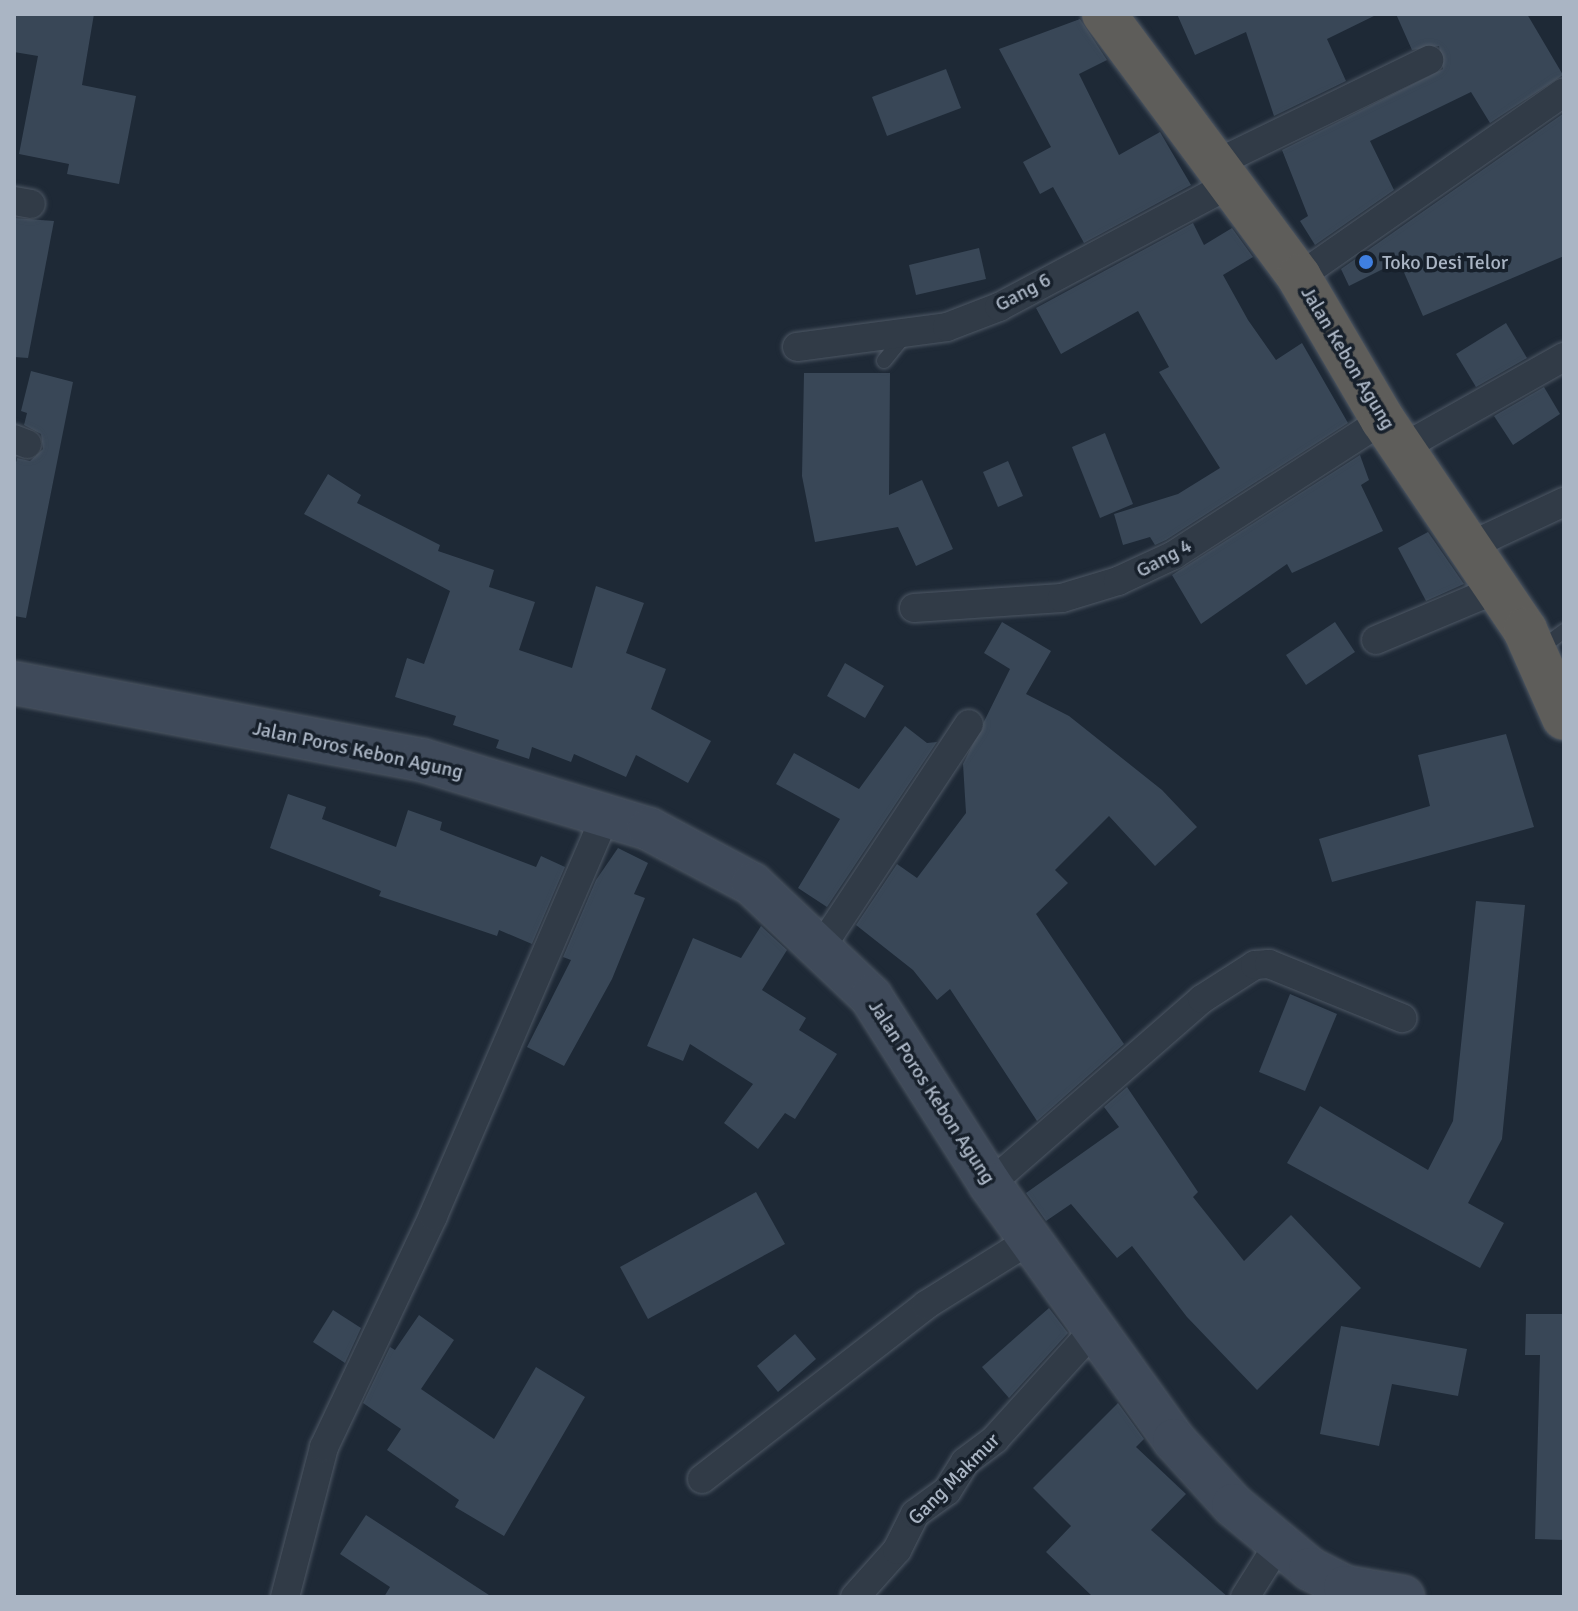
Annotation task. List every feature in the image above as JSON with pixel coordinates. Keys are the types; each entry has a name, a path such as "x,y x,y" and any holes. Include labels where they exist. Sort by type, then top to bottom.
{"highway":[{"name":"Jalan Kebon Agung","path":"1104,14 1225,173 1299,277 1393,434 1500,588 1550,641 1564,718"}],"main road":[{"name":"Jalan Poros Kebon Agung","path":"14,683 422,760 649,829 752,884 822,946 871,997 909,1050 990,1184 1174,1440 1279,1543 1345,1587 1403,1597"}],"street":[{"name":"Gang 6","path":"797,347 947,327 999,307 1225,173 1429,60"},
{"path":"1299,277 1564,92"},
{"name":"Gang 4","path":"914,608 1062,598 1118,581 1174,555 1393,434 1564,357"},
{"path":"1472,545 1564,502"},
{"path":"1376,640 1500,588"},
{"path":"822,946 969,724"},
{"path":"285,1597 324,1447 433,1216 606,815"},
{"path":"990,1184 1202,999 1255,965 1269,964 1402,1018"},
{"path":"702,1479 926,1305 1030,1240"},
{"name":"Gang Makmur","path":"855,1597 897,1550 915,1514 947,1491 965,1462 995,1439 1094,1330"},
{"path":"1245,1597 1279,1543"}],"lane":[{"path":"884,361 907,333"}],"building":[{"path":"14,14 94,14 82,85 136,96 119,184 67,174 69,164 19,154 38,56 14,52"},
{"path":"1177,14 1378,14 1327,39 1346,81 1274,116 1246,32 1195,55"},
{"path":"1396,14 1527,14 1563,75 1490,123 1471,92 1370,141 1394,190 1315,245 1300,221 1308,216 1282,150 1443,69 1439,46 1412,50"},
{"path":"1080,19 1107,60 1079,74 1119,155 1160,132 1191,185 1084,243 1053,187 1040,194 1023,162 1051,147 999,49"},
{"path":"946,69 961,108 887,136 872,97"},
{"path":"1564,113 1564,256 1423,316 1399,261 1349,286 1341,269"},
{"path":"14,218 54,221 28,358 14,357"},
{"path":"1193,223 1204,245 1232,228 1253,257 1223,275 1248,320 1276,360 1302,343 1348,423 1166,540 1155,545 1150,537 1123,545 1114,514 1178,494 1220,468 1159,372 1169,367 1138,311 1061,354 1036,308"},
{"path":"979,248 986,279 916,295 909,265"},
{"path":"1506,323 1527,358 1476,387 1456,354"},
{"path":"31,371 73,382 26,618 14,616 14,471 17,458 30,461 43,449 41,434 24,425 27,413 21,411"},
{"path":"804,373 890,373 889,495 922,480 953,549 916,566 898,527 815,542 802,476"},
{"path":"1544,387 1560,414 1513,445 1494,416"},
{"path":"1105,433 1133,504 1100,518 1072,447"},
{"path":"1360,455 1369,480 1361,485 1383,531 1292,573 1287,564 1201,624 1172,575"},
{"path":"1008,461 1023,496 998,507 983,472"},
{"path":"328,474 361,495 357,503 440,545 438,551 494,570 489,587 535,602 519,650 572,668 596,586 644,603 626,653 666,669 651,709 711,741 688,783 636,755 626,777 574,754 571,762 532,747 529,759 496,748 499,740 453,725 456,716 395,697 407,658 424,664 450,591 304,514"},
{"path":"1428,532 1464,584 1426,601 1398,548"},
{"path":"1002,622 1051,651 1026,694 1069,716 1162,790 1197,827 1155,866 1109,816 1055,870 1068,883 1036,914 1124,1044 1037,1121 950,989 937,1000 913,970 856,925 897,864 917,878 966,813 963,764 1010,669 984,653"},
{"path":"1335,622 1355,652 1306,685 1286,655"},
{"path":"845,663 884,686 865,718 827,696"},
{"path":"905,726 927,743 937,742 827,907 798,888 840,819 776,784 794,753 859,789"},
{"path":"1506,734 1534,827 1332,882 1319,839 1430,806 1418,755"},
{"path":"288,794 326,807 322,819 396,847 408,810 442,822 440,830 536,867 541,856 565,867 532,944 499,930 497,936 379,896 381,891 270,848"},
{"path":"618,848 648,863 634,894 645,898 612,979 564,1066 527,1047 571,960 563,957 596,880"},
{"path":"1476,901 1525,905 1502,1139 1468,1203 1504,1223 1480,1268 1287,1163 1320,1106 1428,1170 1453,1121"},
{"path":"761,926 787,950 762,990 806,1018 799,1030 837,1054 795,1119 785,1113 758,1149 724,1123 753,1084 690,1044 683,1061 647,1046 693,938 741,958"},
{"path":"1290,994 1337,1014 1305,1091 1259,1072"},
{"path":"1127,1087 1198,1192 1193,1197 1244,1261 1291,1215 1361,1288 1257,1390 1187,1317 1132,1246 1117,1258 1071,1204 1046,1221 1026,1193 1119,1127 1104,1107"},
{"path":"756,1192 785,1244 648,1319 620,1267"},
{"path":"1049,1308 1068,1333 1009,1398 982,1367"},
{"path":"333,1310 361,1328 345,1363 313,1342"},
{"path":"1526,1314 1564,1314 1564,1540 1535,1539 1540,1355 1525,1355"},
{"path":"419,1315 454,1340 421,1389 494,1439 536,1367 585,1397 504,1536 455,1507 459,1500 387,1450 401,1429 363,1403 390,1347 395,1350"},
{"path":"1341,1326 1467,1349 1458,1396 1392,1384 1379,1446 1320,1434"},
{"path":"795,1334 816,1359 778,1392 757,1366"},
{"path":"1118,1403 1144,1439 1136,1447 1186,1494 1151,1530 1228,1597 1093,1597 1046,1552 1071,1526 1033,1488"},
{"path":"366,1515 492,1597 384,1597 390,1587 340,1554"}],"place":[{"name":"Toko Desi Telor","path":"1366,262"}]}
